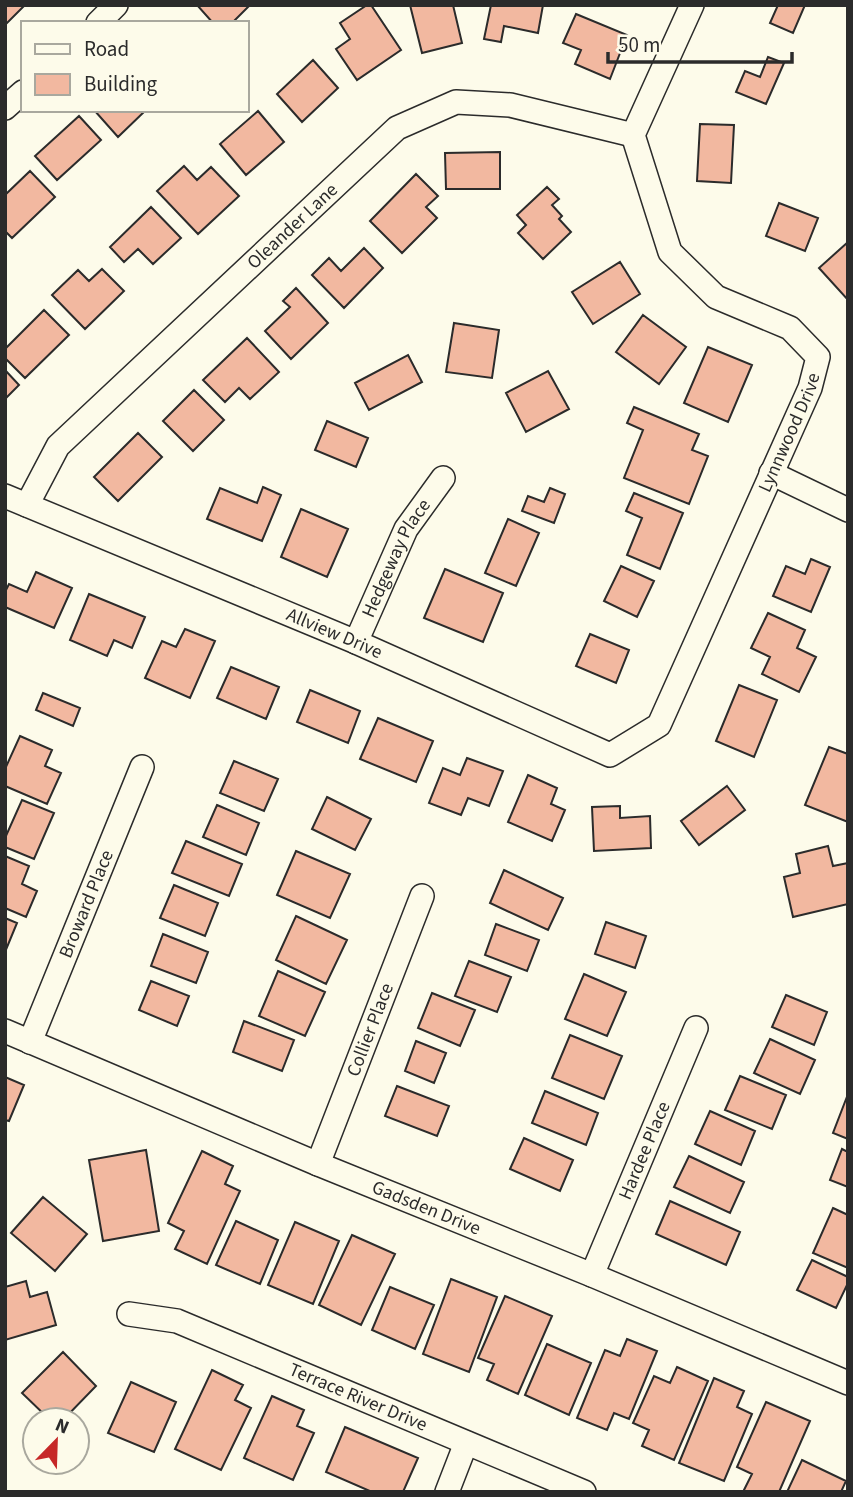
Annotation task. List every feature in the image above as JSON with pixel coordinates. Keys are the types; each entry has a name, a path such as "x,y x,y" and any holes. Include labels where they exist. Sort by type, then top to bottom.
{"street":[{"path":"100,21 116,5"},
{"path":"633,135 692,5"},
{"path":"5,108 21,94"},
{"name":"Oleander Lane","path":"27,505 58,446 397,128 456,102 510,105 633,135"},
{"name":"Lynnwood Drive","path":"633,135 670,252 716,297 790,328 818,357 810,388 659,725"},
{"path":"771,473 848,510"},
{"name":"Hedgeway Place","path":"356,642 405,529 443,478"},
{"name":"Allview Drive","path":"5,496 356,642 610,755 659,725"},
{"name":"Broward Place","path":"30,1042 142,766"},
{"name":"Collier Place","path":"318,1164 422,896"},
{"name":"Hardee Place","path":"592,1275 696,1028"},
{"name":"Gadsden Drive","path":"5,1031 318,1164 848,1383"},
{"name":"Terrace River Drive","path":"130,1314 177,1321 584,1492"},
{"path":"447,1492 466,1443"}],"building":[{"path":"5,5 25,5 6,24"},
{"path":"197,5 250,5 234,21 211,21"},
{"path":"371,5 401,50 357,80 336,49 350,39 340,23"},
{"path":"410,5 453,5 462,43 422,53"},
{"path":"491,5 543,5 538,33 504,26 501,42 484,39"},
{"path":"778,5 805,5 793,33 770,23"},
{"path":"576,14 627,35 610,79 575,64 581,50 563,43"},
{"path":"768,57 784,63 766,104 736,92 745,71 760,77"},
{"path":"313,60 338,88 302,122 277,94"},
{"path":"258,111 284,142 246,175 220,144"},
{"path":"96,112 144,112 118,137"},
{"path":"79,116 101,140 57,180 35,156"},
{"path":"700,124 734,125 731,183 697,181"},
{"path":"500,152 500,189 446,189 445,153"},
{"path":"184,166 197,180 211,167 239,196 198,234 157,191"},
{"path":"30,171 55,197 12,238 5,231 5,195"},
{"path":"416,174 438,196 426,207 437,218 402,253 370,221"},
{"path":"547,187 559,199 552,205 562,216 559,219 571,232 543,259 518,233 526,225 517,215"},
{"path":"779,203 818,218 805,251 766,236"},
{"path":"151,207 181,238 153,264 138,249 124,262 110,247"},
{"path":"848,242 848,300 819,268"},
{"path":"364,248 383,268 344,308 312,275 329,258 341,271"},
{"path":"620,262 640,294 593,324 572,292"},
{"path":"102,269 124,291 85,329 52,295 78,270 89,281"},
{"path":"296,288 328,323 291,359 265,331 290,307 283,301"},
{"path":"44,310 69,335 25,378 5,358 5,349"},
{"path":"643,315 686,347 659,384 616,352"},
{"path":"454,323 499,330 492,378 446,372"},
{"path":"247,338 279,372 250,399 239,388 225,402 203,380"},
{"path":"708,347 752,365 728,422 684,403"},
{"path":"408,355 422,382 369,410 355,383"},
{"path":"5,370 19,385 5,399"},
{"path":"548,371 569,409 526,432 506,393"},
{"path":"194,390 224,420 193,451 163,421"},
{"path":"634,407 699,434 692,450 708,456 689,504 624,478 643,430 627,423"},
{"path":"327,421 368,438 356,467 315,450"},
{"path":"138,433 162,457 118,501 94,477"},
{"path":"263,487 281,495 262,541 207,519 220,488 257,503"},
{"path":"550,488 565,494 554,523 522,511 528,496 544,502"},
{"path":"634,493 683,513 660,569 627,555 642,518 626,511"},
{"path":"301,509 348,529 327,577 281,557"},
{"path":"508,519 539,533 516,586 485,573"},
{"path":"811,559 830,567 811,612 773,596 786,566 805,574"},
{"path":"621,566 654,581 637,617 604,601"},
{"path":"445,569 503,593 483,642 424,618"},
{"path":"36,572 72,588 54,628 5,607 5,592 9,584 27,592"},
{"path":"89,594 145,617 132,648 114,640 107,656 70,640"},
{"path":"768,613 805,630 797,648 816,657 799,692 762,674 770,657 751,648"},
{"path":"185,629 215,641 190,698 145,678 162,641 176,647"},
{"path":"590,634 629,650 616,683 576,666"},
{"path":"231,667 279,687 266,719 217,698"},
{"path":"739,685 777,700 754,757 716,741"},
{"path":"310,690 360,711 348,743 297,722"},
{"path":"43,693 80,708 73,726 36,710"},
{"path":"378,718 433,741 416,782 360,759"},
{"path":"20,736 52,750 45,766 61,773 47,804 5,786 5,769"},
{"path":"829,747 848,754 848,822 805,805"},
{"path":"467,758 503,771 489,806 468,798 461,815 429,803 443,768 460,775"},
{"path":"234,761 278,779 264,811 220,793"},
{"path":"528,775 557,788 551,804 565,810 552,841 508,822"},
{"path":"727,786 745,810 699,845 681,821"},
{"path":"327,797 371,819 355,850 312,829"},
{"path":"22,800 54,813 34,859 5,847 5,838"},
{"path":"217,805 259,823 246,855 203,837"},
{"path":"620,806 620,818 650,816 651,848 594,851 592,807"},
{"path":"186,841 242,864 229,896 172,873"},
{"path":"828,846 833,866 848,863 848,904 793,917 784,877 800,873 796,854"},
{"path":"296,851 350,874 330,918 277,895"},
{"path":"5,856 29,866 22,884 37,891 26,917 5,908"},
{"path":"504,870 563,898 548,930 490,903"},
{"path":"174,885 218,903 205,936 160,918"},
{"path":"296,916 347,940 326,984 276,960"},
{"path":"5,918 17,923 5,952"},
{"path":"606,922 646,936 635,968 595,954"},
{"path":"496,924 539,940 527,971 485,955"},
{"path":"163,934 208,952 196,983 151,966"},
{"path":"469,961 511,977 497,1012 455,996"},
{"path":"278,971 325,992 305,1036 259,1016"},
{"path":"584,974 626,992 607,1036 565,1019"},
{"path":"151,981 189,996 177,1026 139,1010"},
{"path":"432,993 475,1010 460,1046 418,1028"},
{"path":"786,995 827,1012 814,1045 772,1027"},
{"path":"244,1021 294,1040 282,1071 233,1052"},
{"path":"570,1035 622,1056 604,1099 552,1078"},
{"path":"770,1039 815,1060 800,1094 754,1073"},
{"path":"416,1041 446,1053 434,1083 405,1071"},
{"path":"740,1076 786,1095 772,1129 725,1110"},
{"path":"5,1077 24,1085 9,1121 5,1120"},
{"path":"397,1086 449,1106 437,1136 385,1116"},
{"path":"545,1091 598,1113 586,1145 532,1123"},
{"path":"848,1094 848,1139 833,1133"},
{"path":"710,1111 755,1131 741,1165 695,1144"},
{"path":"524,1138 573,1160 560,1191 510,1169"},
{"path":"842,1149 848,1152 848,1187 830,1180"},
{"path":"146,1150 159,1231 103,1241 89,1160"},
{"path":"202,1151 233,1166 225,1184 240,1191 207,1264 175,1249 184,1231 168,1223"},
{"path":"689,1156 744,1182 730,1213 674,1187"},
{"path":"43,1197 87,1234 55,1271 11,1233"},
{"path":"670,1201 740,1232 726,1265 656,1234"},
{"path":"833,1208 848,1215 848,1268 813,1253"},
{"path":"236,1221 278,1240 260,1284 216,1265"},
{"path":"295,1222 339,1241 313,1304 268,1285"},
{"path":"352,1235 395,1254 361,1325 319,1305"},
{"path":"812,1260 848,1277 848,1283 836,1308 797,1290"},
{"path":"451,1279 497,1297 469,1372 423,1354"},
{"path":"26,1281 30,1297 47,1292 56,1325 5,1340 5,1287"},
{"path":"390,1287 434,1305 415,1349 372,1330"},
{"path":"505,1296 552,1316 518,1394 487,1380 494,1364 478,1358"},
{"path":"627,1339 657,1351 629,1419 614,1413 607,1430 577,1418 605,1350 620,1356"},
{"path":"547,1344 591,1363 569,1415 525,1395"},
{"path":"63,1352 96,1386 77,1406 35,1406 22,1393"},
{"path":"677,1367 708,1381 674,1460 642,1446 649,1430 633,1423 654,1376 670,1383"},
{"path":"212,1370 243,1385 235,1400 251,1408 221,1470 175,1449"},
{"path":"714,1378 744,1391 737,1407 752,1414 724,1481 679,1463"},
{"path":"131,1382 176,1402 154,1452 108,1433"},
{"path":"272,1396 304,1410 297,1426 314,1433 293,1480 244,1458"},
{"path":"766,1402 810,1421 779,1492 747,1492 744,1490 752,1474 737,1467"},
{"path":"345,1427 418,1458 403,1492 372,1492 326,1472"},
{"path":"802,1460 846,1481 841,1492 787,1492"}]}
